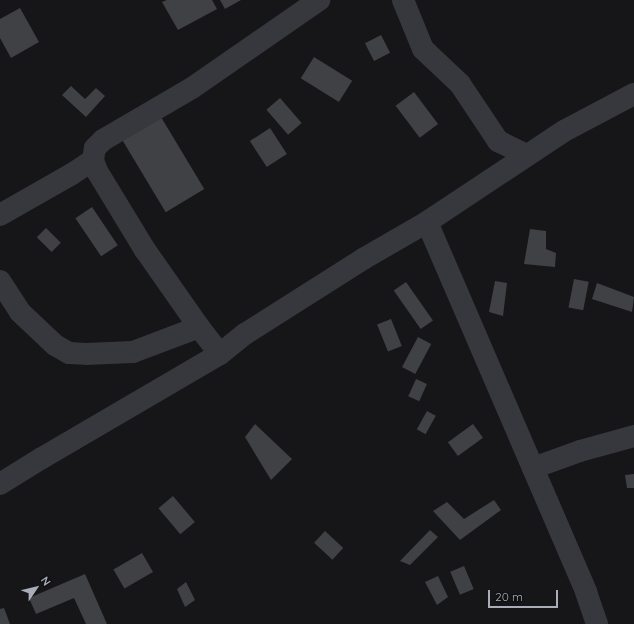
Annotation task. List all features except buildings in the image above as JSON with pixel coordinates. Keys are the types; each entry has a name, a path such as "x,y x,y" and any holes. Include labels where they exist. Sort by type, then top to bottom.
{"street":[{"path":"220,354 199,327 145,250 97,171 92,160 94,148 103,140 192,88 319,0"},
{"path":"403,0 423,49 460,84 498,141 526,155"},
{"path":"0,484 220,354 245,334 363,259 427,222 564,131 634,94"},
{"path":"0,215 66,178 92,160"},
{"path":"427,222 533,468 597,624"},
{"path":"0,281 20,312 55,345 69,353 86,354 133,352 199,327"},
{"path":"533,468 580,451 634,436"}]}
